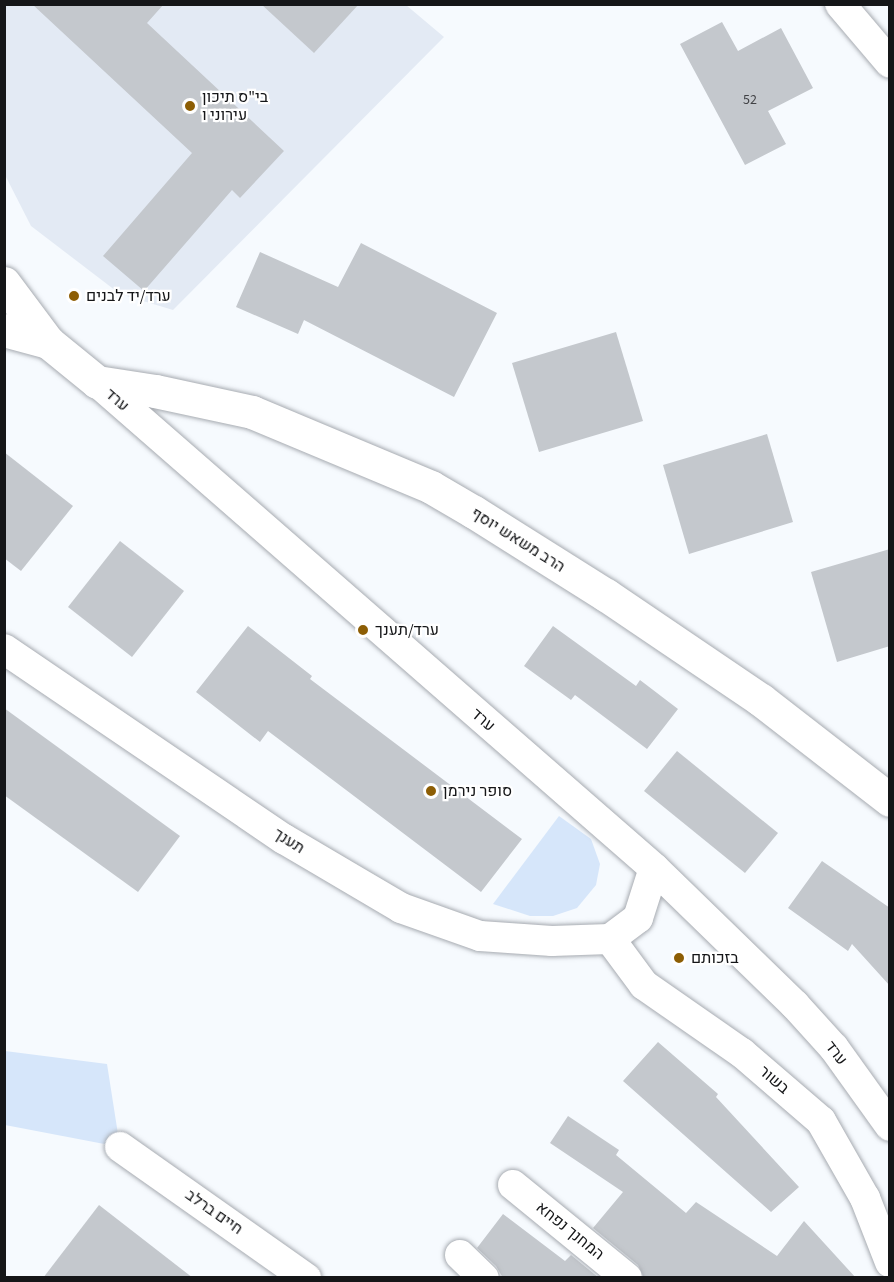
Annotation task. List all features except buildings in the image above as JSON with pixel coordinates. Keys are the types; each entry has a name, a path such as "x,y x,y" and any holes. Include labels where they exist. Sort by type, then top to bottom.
{"street":[{"path":"840,4 890,63"},
{"name":"ערד","path":"4,283 48,342 97,382 654,868 795,1005 834,1048 890,1126"},
{"name":"ערד","path":"4,330 48,342"},
{"name":"הרב משאש יוסף","path":"97,382 155,391 252,412 431,487 606,595 752,694 890,800"},
{"name":"תענך","path":"4,649 284,839 401,908 480,936 552,941 610,939"},
{"path":"610,939 638,918 654,868"},
{"name":"בשור","path":"610,939 644,986 742,1053 821,1121 865,1198 890,1262"},
{"name":"חיים ברלב","path":"120,1147 306,1278"},
{"name":"המחנך נפחא","path":"513,1185 627,1278"},
{"path":"460,1255 484,1278"}],"shaded area":[{"name":"בי\"ס תיכון עירוני ו","path":"5,5 406,5 444,37 173,310 120,294 31,226 5,175"},
{"path":"559,816 591,839 600,864 596,885 577,908 553,916 530,916 493,904"},
{"path":"5,1051 107,1064 120,1147 5,1125"}],"place":[{"name":"בי\"ס תיכון עירוני ו","path":"190,106"},
{"name":"ערד/יד לבנים","path":"74,296"},
{"name":"ערד/תענך","path":"363,630"},
{"name":"סופר נירמן","path":"431,791"},
{"name":"בזכותם","path":"679,958"}]}
